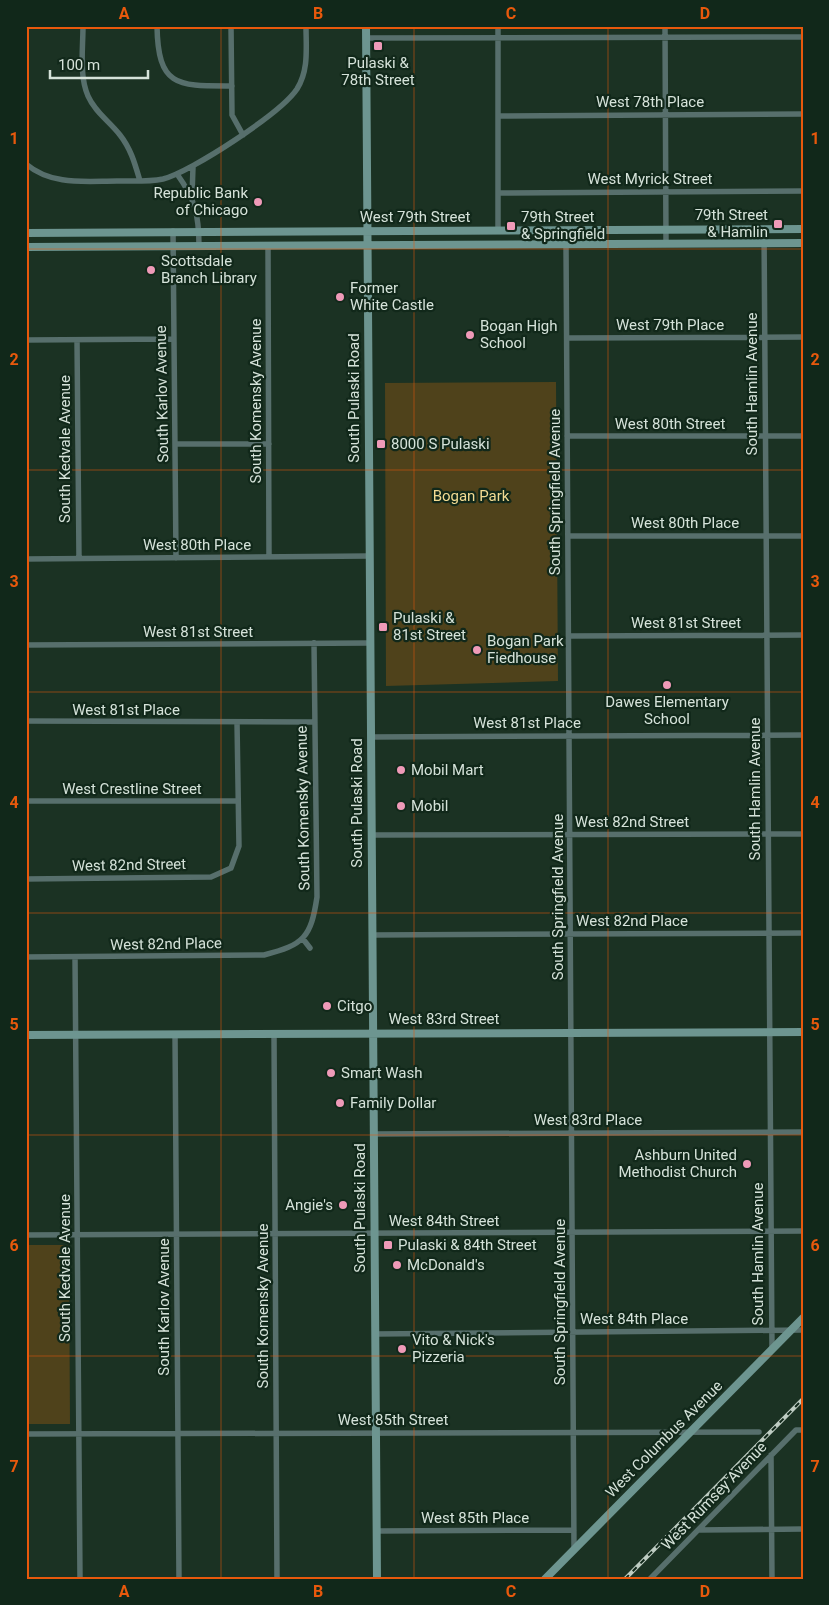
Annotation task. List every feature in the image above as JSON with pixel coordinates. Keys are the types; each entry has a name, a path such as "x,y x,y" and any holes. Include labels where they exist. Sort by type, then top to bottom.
{"main road":[{"name":"South Pulaski Road","path":"366,26 377,1579"},
{"name":"West 79th Street","path":"26,233 368,230 803,230"},
{"name":"West 79th Street","path":"26,247 803,243"},
{"name":"West 83rd Street","path":"26,1035 803,1032"},
{"name":"West Columbus Avenue","path":"545,1579 803,1318"}],"street":[{"path":"83,26 83,77 87,94 102,117 129,147 140,181"},
{"path":"157,26 158,52 162,68 172,79 197,86 232,86"},
{"path":"232,26 232,115 242,134"},
{"path":"26,165 49,177 68,181 140,181 162,179 193,167 242,134 290,98 298,88 306,66 306,26"},
{"path":"498,26 498,230"},
{"path":"665,26 666,244"},
{"path":"366,38 803,37"},
{"name":"West 78th Place","path":"498,116 803,114"},
{"path":"193,167 192,196 199,231 199,246"},
{"path":"177,174 192,196"},
{"name":"West Myrick Street","path":"498,193 803,192"},
{"name":"South Hamlin Avenue","path":"764,229 772,1349"},
{"name":"South Karlov Avenue","path":"173,231 176,558"},
{"name":"South Springfield Avenue","path":"566,244 574,1549"},
{"name":"South Komensky Avenue","path":"268,245 269,557"},
{"name":"West 79th Place","path":"567,338 803,337"},
{"path":"26,340 174,339"},
{"name":"South Kedvale Avenue","path":"77,340 78,558"},
{"name":"West 80th Street","path":"568,436 803,436"},
{"path":"176,444 269,444"},
{"name":"West 80th Place","path":"568,536 803,536"},
{"name":"West 80th Place","path":"26,559 369,556"},
{"name":"West 81st Street","path":"569,636 803,635"},
{"name":"South Komensky Avenue","path":"303,939 313,924 317,897 314,643"},
{"name":"West 81st Street","path":"26,646 370,643"},
{"name":"West 81st Place","path":"26,721 315,722"},
{"path":"236,873 231,868 238,846 237,722"},
{"name":"West 81st Place","path":"371,737 803,734"},
{"name":"West Crestline Street","path":"26,801 238,801"},
{"name":"West 82nd Street","path":"371,835 803,834"},
{"name":"West 82nd Street","path":"26,879 211,877 231,868"},
{"name":"West 82nd Place","path":"372,935 803,933"},
{"path":"303,939 310,948"},
{"name":"West 82nd Place","path":"26,957 264,955 283,950 303,939"},
{"name":"South Kedvale Avenue","path":"75,957 80,1579"},
{"name":"South Karlov Avenue","path":"175,1034 179,1579"},
{"name":"South Komensky Avenue","path":"274,1034 277,1579"},
{"name":"West 83rd Place","path":"374,1134 803,1132"},
{"name":"West 84th Street","path":"26,1235 803,1231"},
{"name":"West 84th Place","path":"375,1334 803,1330"},
{"name":"West Rumsey Avenue","path":"650,1579 771,1455 799,1430"},
{"name":"West 85th Street","path":"26,1434 759,1432"},
{"path":"771,1455 772,1579"},
{"path":"699,1530 803,1529"},
{"name":"West 85th Place","path":"376,1531 574,1530"}],"green space":[{"name":"Bogan Park","path":"556,382 558,681 386,686 385,383"},
{"path":"26,1245 69,1245 70,1424 26,1424"}],"railway":[{"path":"625,1579 803,1399"}],"place":[{"name":"Pulaski & 78th Street","path":"378,46"},
{"name":"Republic Bank of Chicago","path":"258,202"},
{"name":"79th Street & Hamlin","path":"778,224"},
{"name":"79th Street & Springfield","path":"511,226"},
{"name":"Scottsdale Branch Library","path":"151,270"},
{"name":"Former White Castle","path":"340,297"},
{"name":"Bogan High School","path":"470,335"},
{"name":"8000 S Pulaski","path":"381,444"},
{"name":"Pulaski & 81st Street","path":"383,627"},
{"name":"Bogan Park Fiedhouse","path":"477,650"},
{"name":"Dawes Elementary School","path":"667,685"},
{"name":"Mobil Mart","path":"401,770"},
{"name":"Mobil","path":"401,806"},
{"name":"Citgo","path":"327,1006"},
{"name":"Smart Wash","path":"331,1073"},
{"name":"Family Dollar","path":"340,1103"},
{"name":"Ashburn United Methodist Church","path":"747,1164"},
{"name":"Angie's","path":"343,1205"},
{"name":"Pulaski & 84th Street","path":"388,1245"},
{"name":"McDonald's","path":"397,1265"},
{"name":"Vito & Nick's Pizzeria","path":"402,1349"}]}
